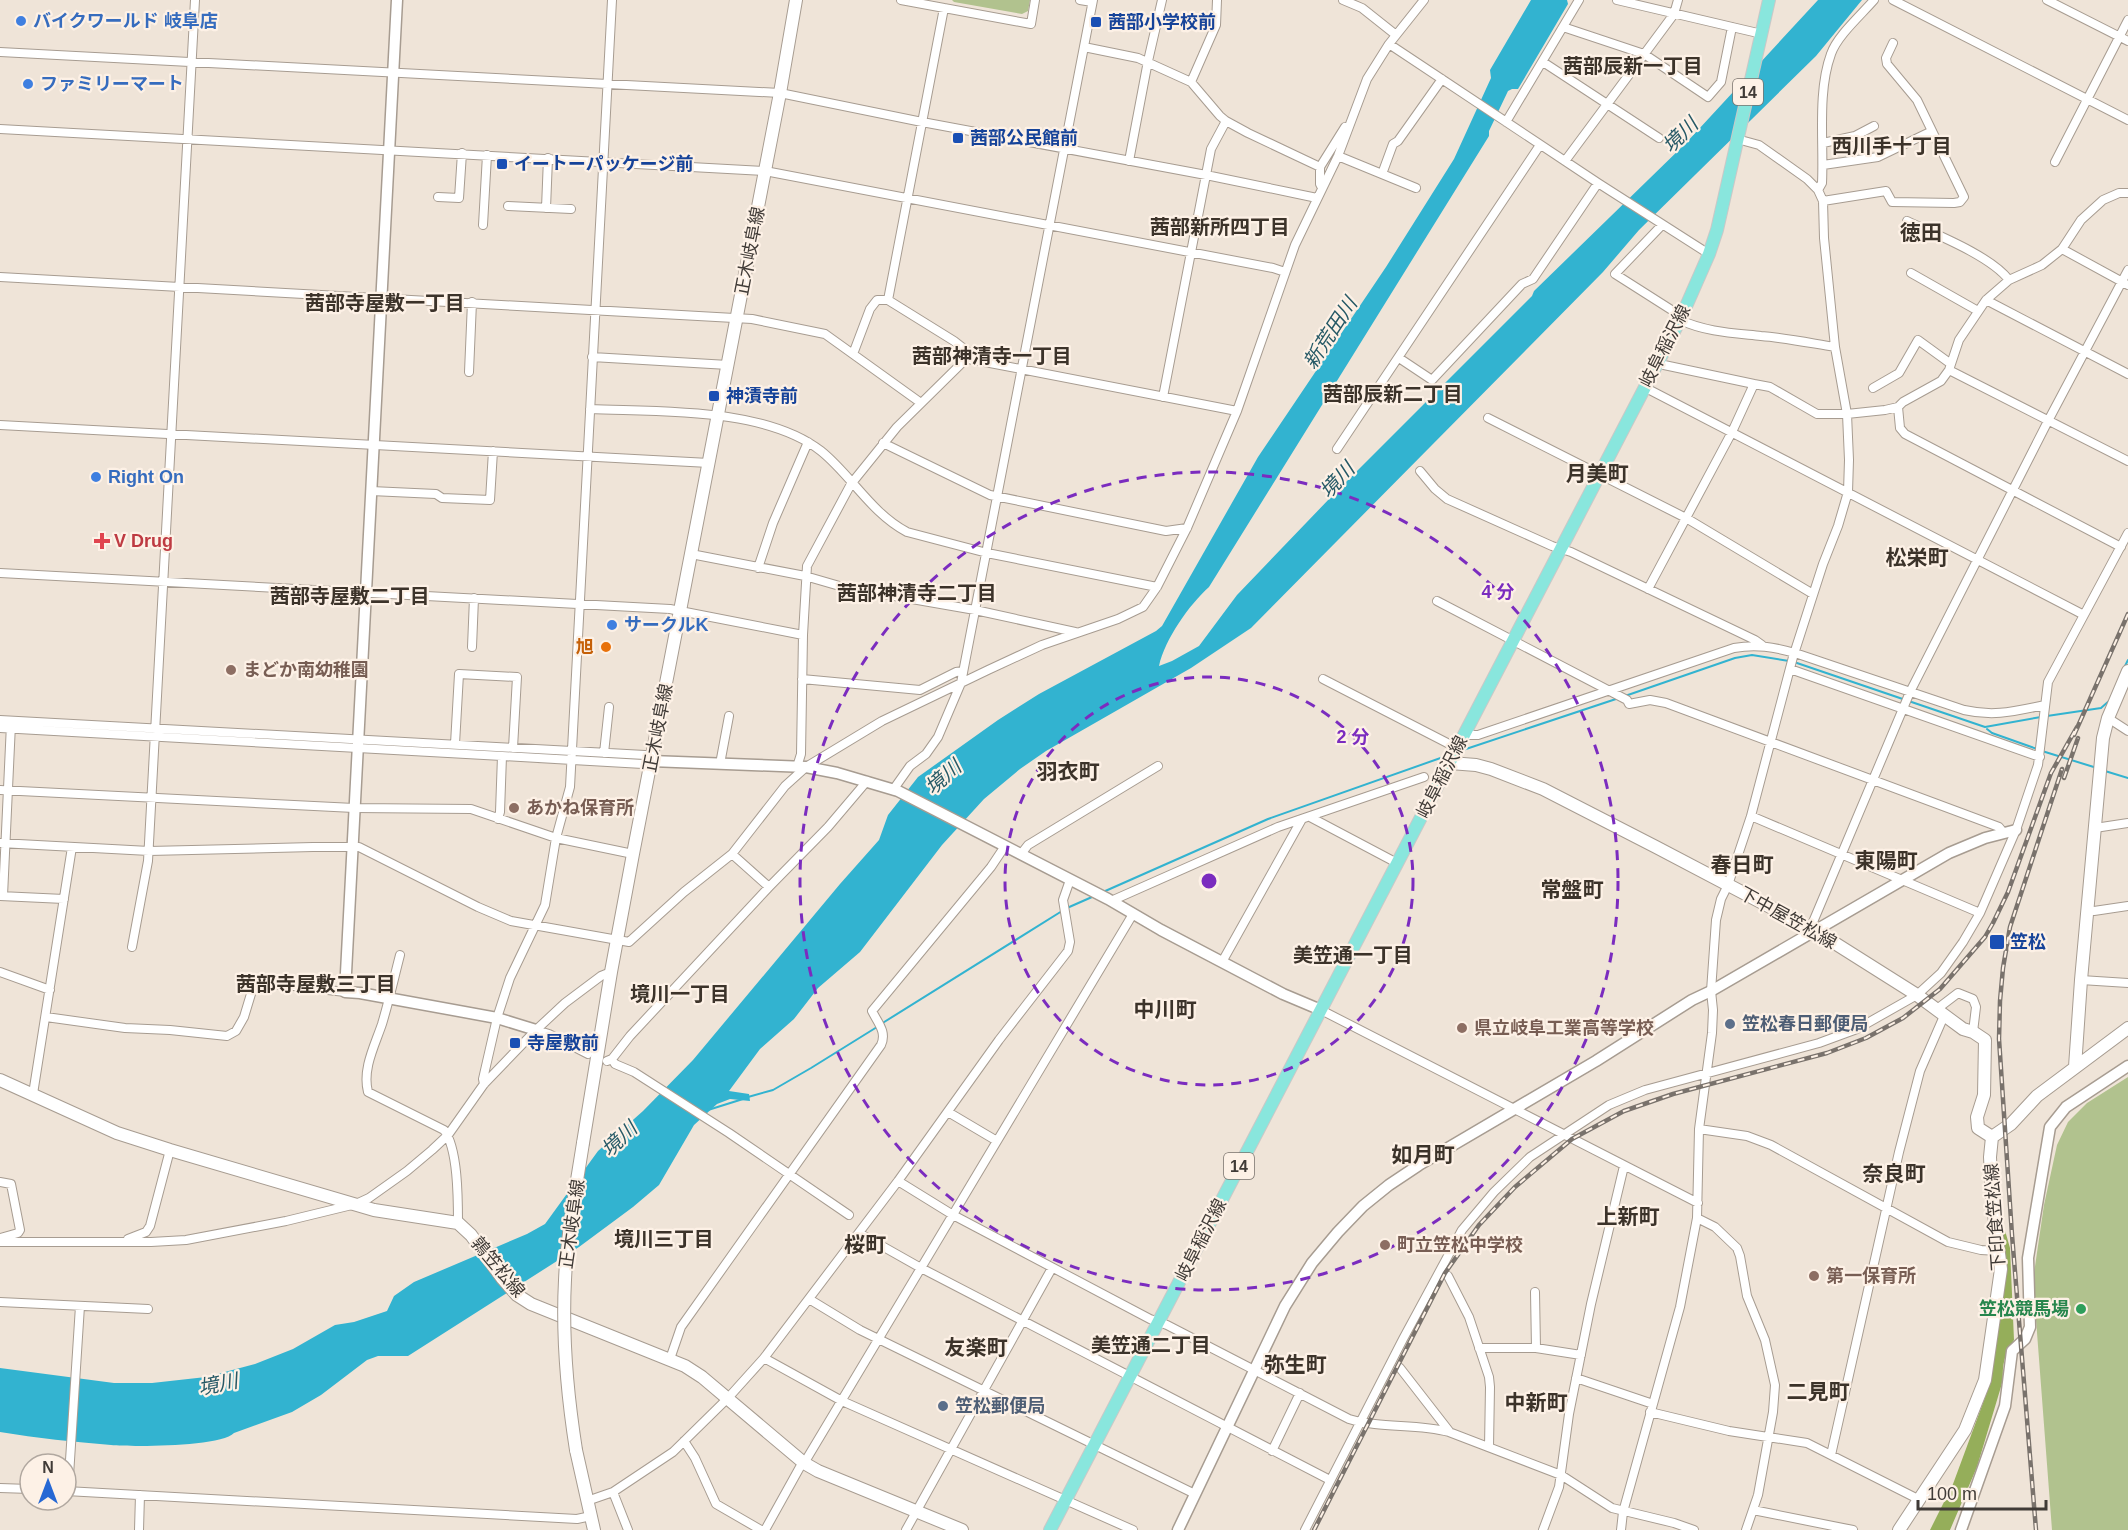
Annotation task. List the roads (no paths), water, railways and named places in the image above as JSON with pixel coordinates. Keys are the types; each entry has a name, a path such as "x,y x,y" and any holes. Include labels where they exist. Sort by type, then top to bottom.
{"main road":[{"name":"正木岐阜線","path":"594,1530 576,1450 567,1394 563,1334 564,1289 570,1232 611,972 719,416 796,0"},
{"name":"岐阜稲沢線","path":"1050,1530 1680,318 1709,254 1717,230 1769,0"},
{"path":"2075,1066 2103,738 2108,718 2128,672"},
{"name":"下中屋笠松線","path":"1454,755 1543,789 1814,930 1917,995 1963,1029 1973,1032"},
{"path":"2075,1066 2128,1028"},
{"path":"1973,1032 1985,1040 1984,1095 1977,1117 1978,1128 1992,1137"},
{"name":"下印食笠松線","path":"1899,1530 1965,1430 1985,1380 2001,1269 1990,1157 1992,1137 2011,1124 2037,1096 2075,1066"},
{"name":"鶉笠松線","path":"0,1080 117,1133 170,1150 356,1204 398,1214 458,1223 471,1235 517,1295 531,1304 670,1359 702,1377 804,1463 818,1472 962,1530"}],"street":[{"path":"132,947 149,851 195,0"},
{"path":"345,992 397,0"},
{"path":"484,1084 483,1079 497,1018 510,978 545,905 556,838 570,788 612,0"},
{"path":"902,0 1031,24 1035,0"},
{"path":"896,790 910,766 926,754 938,737 961,683 1093,1 1080,0"},
{"path":"1130,161 1148,61 1162,0"},
{"path":"1191,82 1216,25 1216,0"},
{"path":"1343,0 1363,4 1396,35"},
{"path":"3,843 149,851 359,847 478,907 512,921 629,942 684,892 732,854 801,767 882,721 1042,645 1129,615 1143,607 1187,528 1237,411 1285,272 1307,218 1338,156 1367,78 1389,44 1424,0"},
{"path":"1504,120 1579,0"},
{"path":"1617,0 1762,34"},
{"path":"1565,161 1674,14 1678,0"},
{"path":"1818,190 1822,183 1824,101 1831,54 1874,0"},
{"path":"1893,0 2128,120"},
{"path":"2047,0 2128,41"},
{"path":"888,300 944,8"},
{"path":"2055,162 2128,20"},
{"path":"1563,27 1644,54 1708,96 1721,82 1732,27"},
{"path":"1823,201 1886,191 1892,202 1960,202 1964,197 1917,100 1887,64 1886,58 1893,42"},
{"path":"1389,44 1618,197 1709,254"},
{"path":"1084,48 1148,61 1191,82 1226,121 1320,167"},
{"path":"0,52 780,93 1317,198"},
{"path":"1542,62 1659,138"},
{"path":"1382,174 1393,144 1398,141 1442,79"},
{"path":"1163,397 1211,149 1226,121"},
{"path":"1322,188 1320,167 1350,122"},
{"path":"1823,143 1855,136 1874,126"},
{"path":"0,129 765,171 1192,251 1285,272"},
{"path":"1823,165 1878,157 1932,130"},
{"path":"1621,1530 1623,1512 1680,1307 1697,1218 1699,1130 1712,1033 1716,920 1721,899 1728,885 1751,816 1792,661 1848,492 1847,414 1835,346 1824,238 1823,201 1818,190 1806,179 1759,145 1738,139"},
{"path":"1337,449 1540,145"},
{"path":"438,197 459,198 462,153"},
{"path":"483,225 487,155"},
{"path":"1338,156 1416,188"},
{"path":"546,208 549,158"},
{"path":"1399,358 1432,380 1522,284 1533,279 1598,183"},
{"path":"1658,362 1770,387 1817,414 1847,414 1898,407 1941,381 1950,367 1959,340 1986,300 2009,280 2042,265 2062,249 2081,220 2103,200 2119,193 2128,193"},
{"path":"507,206 571,209"},
{"path":"1907,221 1994,266 2009,280"},
{"path":"1661,224 1615,274 1692,325 1721,333 1835,346"},
{"path":"2062,249 2125,284"},
{"path":"1814,930 1813,922 1909,693 2048,421 2085,351 2125,284 2128,270"},
{"path":"1911,273 1978,310"},
{"path":"0,277 737,317 825,334 921,403"},
{"path":"853,354 870,309 877,300 888,300 954,341 968,352 969,359"},
{"path":"1986,300 2128,374"},
{"path":"468,372 472,302"},
{"path":"1873,388 1899,374 1918,340 1950,367 2048,421 2128,461"},
{"path":"592,357 728,365"},
{"path":"801,767 803,634 807,566 852,484 883,443 964,361 969,359 1021,371 1237,411"},
{"path":"1648,589 1732,432 1754,384"},
{"path":"1644,387 2084,615"},
{"path":"1898,407 1900,428 1905,434 2121,547"},
{"path":"590,409 719,416 743,419 783,431 808,442 822,452 880,512 907,532 987,553 1156,587"},
{"path":"1488,418 1686,518 1813,594"},
{"path":"0,425 709,464"},
{"path":"758,568 773,523 808,442"},
{"path":"883,443 998,497 1166,531 1187,528"},
{"path":"370,491 436,494 442,498 490,500 493,451"},
{"path":"1420,471 1447,499 1648,589 1755,640 1792,661 1903,706 2040,757"},
{"path":"1305,1530 1439,1270 1462,1230 1494,1192 1530,1157 1609,1105 1646,1089 1819,1043 1857,1029 1917,995 1941,973 1980,913 2016,830 2040,757 2048,682 2128,533"},
{"path":"691,554 805,576 843,587 1057,626 1075,632"},
{"path":"0,573 680,610 803,634"},
{"path":"472,647 474,598"},
{"path":"1437,601 1512,642 1628,700 1629,704 1650,700 1666,703 1998,827 2003,832"},
{"path":"1042,645 1057,626"},
{"path":"1464,735 1478,735 1734,648 1762,645"},
{"path":"1792,661 1984,715 2045,705"},
{"path":"802,679 920,690 956,672 963,671"},
{"path":"455,744 459,674 517,677 513,747"},
{"path":"1323,679 1454,755"},
{"path":"604,753 609,707"},
{"path":"720,764 729,716"},
{"path":"2108,718 2128,731"},
{"path":"0,720 11,725"},
{"path":"11,725 4,790 2,896 64,899"},
{"path":"0,728 11,725 357,743 502,756 604,753 645,755 651,760"},
{"path":"357,743 513,747 643,764 651,760 801,767 867,781 896,790 1110,900 1283,994 1321,1010 1698,1203"},
{"path":"498,819 502,756"},
{"path":"1021,854 1028,845 1158,766"},
{"path":"1110,900 1278,827 1424,777"},
{"path":"849,1215 727,1132 634,1072 610,1060 769,887 828,827 867,781"},
{"path":"4,790 354,808 471,809 556,838 633,854"},
{"path":"1751,816 1980,913"},
{"path":"1306,818 1397,863"},
{"path":"1222,962 1306,818"},
{"path":"2095,828 2128,823"},
{"path":"1178,1530 1285,1306 1312,1263 1363,1206 1419,1165 1596,1061 1692,1000 1712,991 1949,853 2003,832 2016,830"},
{"path":"670,1359 681,1327 881,1045 885,1037 872,1011 991,867 1005,846"},
{"path":"33,1094 72,848"},
{"path":"732,854 769,887"},
{"path":"587,1501 613,1492 657,1464 728,1398 764,1358 860,1233 999,1040 1068,951 1070,942 1063,900 1070,880"},
{"path":"2087,910 2094,912 2128,906"},
{"path":"684,1441 695,1458 716,1503 763,1530 1133,914"},
{"path":"400,955 382,1025 372,1048 366,1085 368,1092 444,1130 448,1135 453,1149 458,1223"},
{"path":"0,972 50,990"},
{"path":"0,1240 122,1242 186,1240 286,1221 356,1204 369,1198 407,1171 448,1135 484,1084 536,1030 565,1003 601,976 611,972"},
{"path":"2081,980 2128,983"},
{"path":"45,1017 125,1028 227,1036 236,1031 244,1017 254,984 285,985 360,993 497,1018 549,1034 588,1054"},
{"path":"1831,1455 1885,1208 1920,1071 1941,1013 1958,993 1973,999 1976,1007 1973,1032"},
{"path":"1960,1530 2005,1406 2012,1351 2025,1339 2030,1327 2028,1258 2050,1127 2066,1107 2128,1066"},
{"path":"948,1112 997,1141"},
{"path":"1699,1130 1747,1136 1770,1145 1948,1242 1980,1250 1998,1251"},
{"path":"122,1242 146,1232 150,1226 170,1150"},
{"path":"1543,1530 1559,1487 1576,1378 1624,1166"},
{"path":"898,1181 953,1215 1052,1268 1349,1419 1449,1431 1561,1475 1612,1508 1694,1530"},
{"path":"0,1182 11,1184 20,1230 0,1240"},
{"path":"1697,1218 1715,1227 1737,1248 1747,1296 1765,1340 1775,1385 1769,1437 1754,1510 1746,1530"},
{"path":"860,1233 1022,1322 1330,1480"},
{"path":"906,1530 1052,1268"},
{"path":"1448,1276 1469,1317 1490,1387 1489,1447"},
{"path":"1535,1292 1536,1348"},
{"path":"809,1299 878,1339 1195,1494"},
{"path":"0,1302 148,1309"},
{"path":"70,1452 80,1306"},
{"path":"1479,1348 1536,1348 1581,1355"},
{"path":"764,1358 842,1401 1133,1530"},
{"path":"1400,1368 1449,1431"},
{"path":"1576,1378 1652,1408 1729,1431 1807,1443 1918,1499"},
{"path":"1272,1452 1300,1393"},
{"path":"0,1488 18,1489"},
{"path":"78,1492 577,1519 591,1516"},
{"path":"613,1492 628,1530"},
{"path":"138,1530 140,1495"},
{"path":"1754,1510 1853,1530"}],"water":[{"name":"境川","path":"1531,0 1567,0 1568,4 1518,89 1508,91 1489,131 1489,136 1209,587 1179,623 1159,666 1199,646 1237,595 1330,498 1532,296 1534,291 1686,143 1818,0 1862,0 1816,56 1639,230 1603,272 1251,628 1191,668 1046,751 984,799 942,845 860,952 818,988 794,1019 760,1049 729,1091 749,1094 750,1101 730,1099 717,1104 694,1125 659,1185 633,1207 579,1247 408,1356 378,1356 367,1360 321,1395 292,1412 226,1438 175,1445 121,1446 0,1432 0,1368 114,1383 152,1383 206,1377 255,1364 293,1349 335,1325 354,1322 387,1311 394,1296 414,1282 527,1234 545,1224 598,1151 643,1111 693,1060 879,840 888,815 918,777 1039,694 1162,626 1258,457 1386,267 1454,159 1491,78 1490,70"}],"waterway":[{"path":"1625,696 1735,658 1752,655 1789,661"},
{"path":"2124,668 2128,660"},
{"path":"1794,662 1985,727 2041,717"},
{"path":"1460,751 1616,699"},
{"path":"2047,716 2101,708 2109,701"},
{"path":"1987,729 1992,733 2037,749"},
{"path":"2042,751 2097,768"},
{"path":"1103,892 1268,819 1449,755"},
{"path":"2105,771 2128,778"},
{"path":"1067,908 1092,897"},
{"path":"881,1024 1062,911"},
{"path":"748,1097 773,1090 877,1027"},
{"path":"708,1110 743,1099"}],"railway":[{"path":"2074,735 2128,614"},
{"path":"1314,1530 1445,1273 1479,1225 1515,1187 1572,1139 1624,1111 1673,1094 1827,1053 1866,1038 1903,1018 1940,989 1985,937 1993,923 2008,892 2051,773 2077,727"},
{"path":"2064,778 2078,738"},
{"path":"2036,1530 2012,1235 1999,1039 2000,1001 2010,927 2062,769"}],"place":[{"name":"バイクワールド 岐阜店","path":"21,21"},
{"name":"茜部小学校前","path":"1096,22"},
{"name":"ファミリーマート","path":"28,84"},
{"name":"茜部公民館前","path":"958,138"},
{"name":"イートーパッケージ前","path":"502,164"},
{"name":"神漬寺前","path":"714,396"},
{"name":"Right On","path":"96,477"},
{"name":"V Drug","path":"102,541"},
{"name":"サークルK","path":"612,625"},
{"name":"旭","path":"606,647"},
{"name":"まどか南幼稚園","path":"231,670"},
{"name":"あかね保育所","path":"514,808"},
{"name":"笠松","path":"1997,942"},
{"name":"笠松春日郵便局","path":"1730,1024"},
{"name":"県立岐阜工業高等学校","path":"1462,1028"},
{"name":"寺屋敷前","path":"515,1043"},
{"name":"町立笠松中学校","path":"1385,1245"},
{"name":"第一保育所","path":"1814,1276"},
{"name":"笠松競馬場","path":"2081,1309"},
{"name":"笠松郵便局","path":"943,1406"}],"district":[{"name":"茜部辰新一丁目","path":"1633,66"},
{"name":"西川手十丁目","path":"1892,146"},
{"name":"茜部新所四丁目","path":"1220,227"},
{"name":"徳田","path":"1921,233"},
{"name":"茜部寺屋敷一丁目","path":"385,303"},
{"name":"茜部神清寺一丁目","path":"992,356"},
{"name":"茜部辰新二丁目","path":"1393,394"},
{"name":"月美町","path":"1597,474"},
{"name":"松栄町","path":"1917,558"},
{"name":"茜部神清寺二丁目","path":"917,593"},
{"name":"茜部寺屋敷二丁目","path":"350,596"},
{"name":"羽衣町","path":"1068,772"},
{"name":"東陽町","path":"1886,861"},
{"name":"春日町","path":"1742,865"},
{"name":"常盤町","path":"1572,890"},
{"name":"美笠通一丁目","path":"1353,955"},
{"name":"茜部寺屋敷三丁目","path":"316,984"},
{"name":"境川一丁目","path":"680,994"},
{"name":"中川町","path":"1165,1010"},
{"name":"如月町","path":"1423,1155"},
{"name":"奈良町","path":"1894,1174"},
{"name":"上新町","path":"1628,1217"},
{"name":"境川三丁目","path":"664,1239"},
{"name":"桜町","path":"865,1245"},
{"name":"美笠通二丁目","path":"1151,1345"},
{"name":"友楽町","path":"976,1348"},
{"name":"弥生町","path":"1295,1365"},
{"name":"二見町","path":"1818,1392"},
{"name":"中新町","path":"1536,1403"}],"water label":[{"name":"新荒田川","path":"1330,333"}]}
